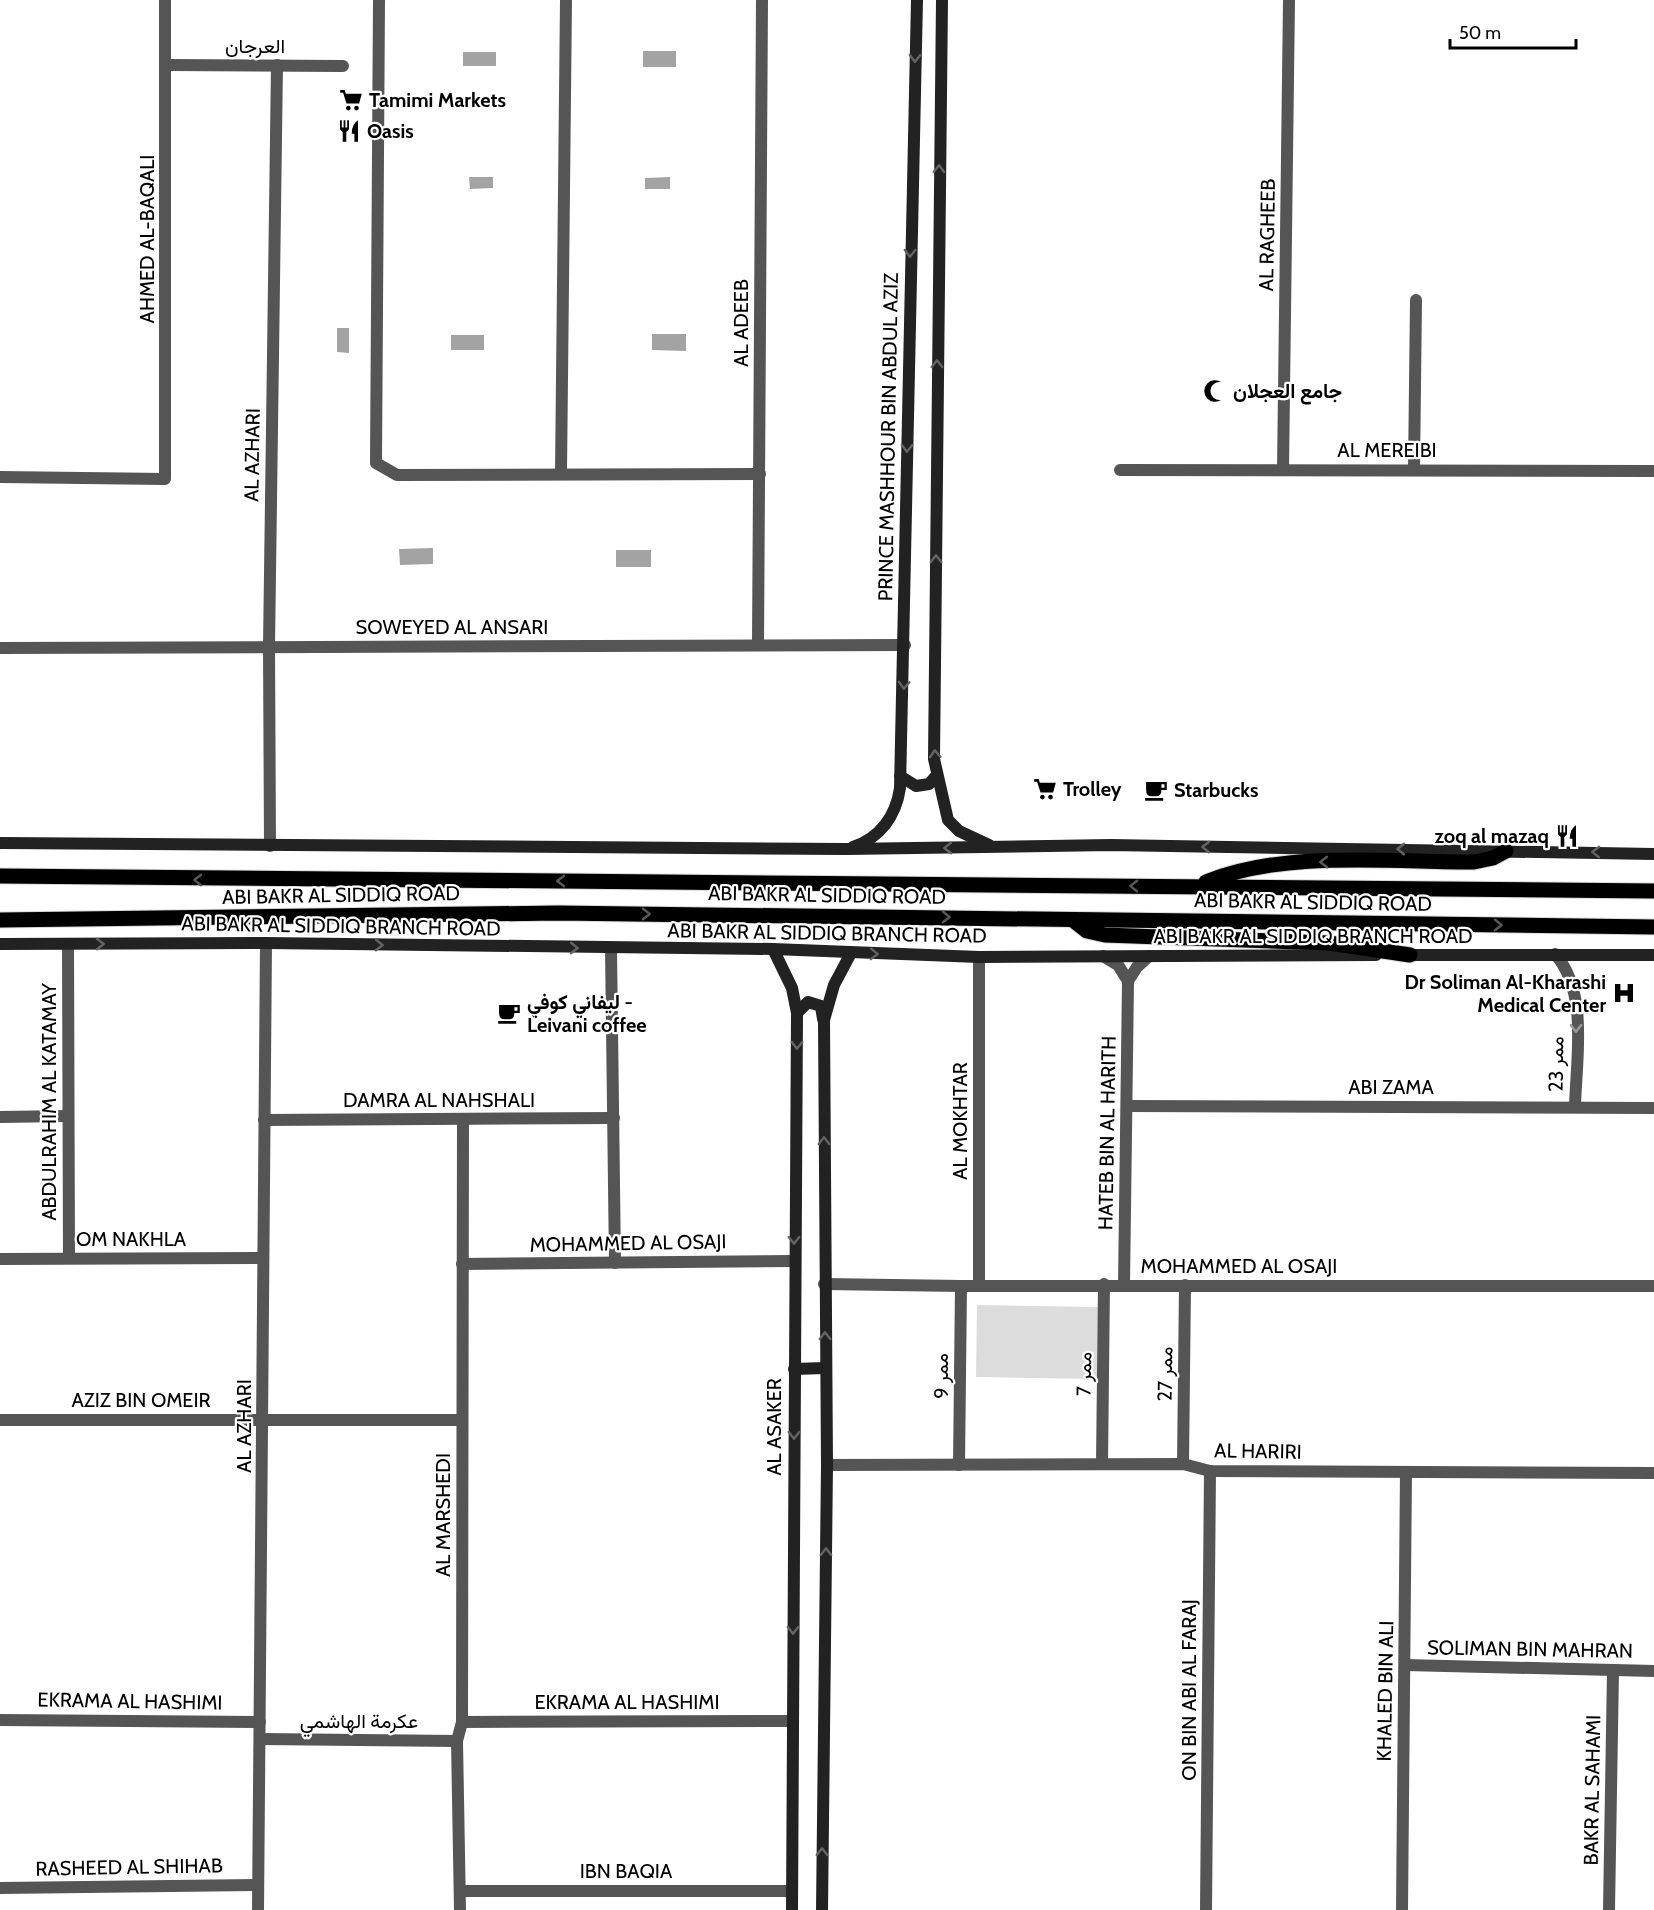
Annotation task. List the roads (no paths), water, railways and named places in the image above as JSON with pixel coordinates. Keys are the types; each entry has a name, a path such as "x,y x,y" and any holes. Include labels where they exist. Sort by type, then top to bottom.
{"main road":[{"path":"1196,886 1236,872 1268,865 1313,862 1474,861 1493,858 1506,851"},
{"name":"ABI BAKR AL SIDDIQ ROAD","path":"0,876 257,881 1654,891"},
{"name":"ABI BAKR AL SIDDIQ ROAD","path":"0,920 558,913 1654,927"},
{"path":"1073,920 1088,931 1105,935 1329,943 1410,955"}],"street":[{"name":"AHMED AL-BAQALI","path":"0,477 165,479 167,65 165,0"},
{"path":"379,0 376,463 397,475 760,474"},
{"path":"561,473 566,0"},
{"name":"AL ADEEB","path":"758,645 762,0"},
{"name":"PRINCE MASHHOUR BIN ABDUL AZIZ","path":"846,849 869,840 887,823 898,800 905,645 908,355 917,0"},
{"path":"942,0 934,735 937,775 948,820 958,831 993,847"},
{"name":"AL RAGHEEB","path":"1283,470 1289,0"},
{"name":"العرجان","path":"167,65 343,66"},
{"name":"AL AZHARI","path":"270,846 269,646 277,65"},
{"path":"1414,470 1416,300"},
{"name":"AL MEREIBI","path":"1120,470 1654,471"},
{"name":"SOWEYED AL ANSARI","path":"0,648 905,645"},
{"path":"900,776 916,786 929,784 937,775"},
{"path":"0,843 846,849 1112,845 1654,854"},
{"name":"AL AZHARI","path":"258,1910 264,1419 266,943"},
{"name":"ABI BAKR AL SIDDIQ BRANCH ROAD","path":"0,944 266,943 611,949 773,949 980,957 1654,955"},
{"name":"ABDULRAHIM AL KATAMAY","path":"68,945 69,1258"},
{"path":"611,949 615,1263"},
{"name":"AL ASAKER","path":"773,949 792,988 797,1013 792,1910"},
{"path":"824,1020 834,985 851,953"},
{"name":"ممر 23","path":"1555,954 1571,978 1577,998 1575,1107"},
{"path":"1103,956 1118,965 1128,981 1137,967 1149,956"},
{"name":"AL MOKHTAR","path":"979,1285 980,957"},
{"name":"HATEB BIN AL HARITH","path":"1124,1285 1128,981"},
{"path":"797,1013 808,1002 821,1006 824,1020 827,1465 822,1910"},
{"name":"ABI ZAMA","path":"1127,1106 1654,1108"},
{"path":"0,1117 68,1116"},
{"name":"DAMRA AL NAHSHALI","path":"264,1120 614,1118"},
{"name":"AL MARSHEDI","path":"460,1910 457,1741 462,1722 463,1120"},
{"name":"OM NAKHLA","path":"0,1259 263,1258"},
{"name":"MOHAMMED AL OSAJI","path":"462,1264 794,1261"},
{"name":"MOHAMMED AL OSAJI","path":"824,1284 1654,1286"},
{"name":"ممر 7","path":"1102,1464 1104,1284"},
{"name":"ممر 27","path":"1183,1464 1185,1285"},
{"name":"ممر 9","path":"959,1465 961,1286"},
{"path":"794,1369 825,1368"},
{"name":"AZIZ BIN OMEIR","path":"0,1420 462,1420"},
{"name":"AL HARIRI","path":"827,1465 1183,1464 1210,1471 1654,1473"},
{"name":"ON BIN ABI AL FARAJ","path":"1206,1910 1210,1471"},
{"name":"KHALED BIN ALI","path":"1402,1910 1406,1472"},
{"name":"SOLIMAN BIN MAHRAN","path":"1405,1665 1654,1671"},
{"name":"BAKR AL SAHAMI","path":"1609,1910 1613,1671"},
{"name":"EKRAMA AL HASHIMI","path":"0,1720 260,1722"},
{"name":"EKRAMA AL HASHIMI","path":"462,1722 793,1721"},
{"name":"عكرمة الهاشمي","path":"260,1739 457,1741"},
{"name":"RASHEED AL SHIHAB","path":"0,1888 258,1885"},
{"name":"IBN BAQIA","path":"460,1891 792,1891"}],"place":[{"name":"Tamimi Markets","path":"351,100"},
{"name":"Oasis","path":"349,131"},
{"name":"جامع العجلان","path":"1215,391"},
{"name":"Trolley","path":"1045,789"},
{"name":"Starbucks","path":"1156,790"},
{"name":"zoq al mazaq","path":"1567,836"},
{"name":"Dr Soliman Al-Kharashi Medical Center","path":"1624,993"},
{"name":"ليفاني كوفي - Leivani coffee","path":"509,1013"}]}
